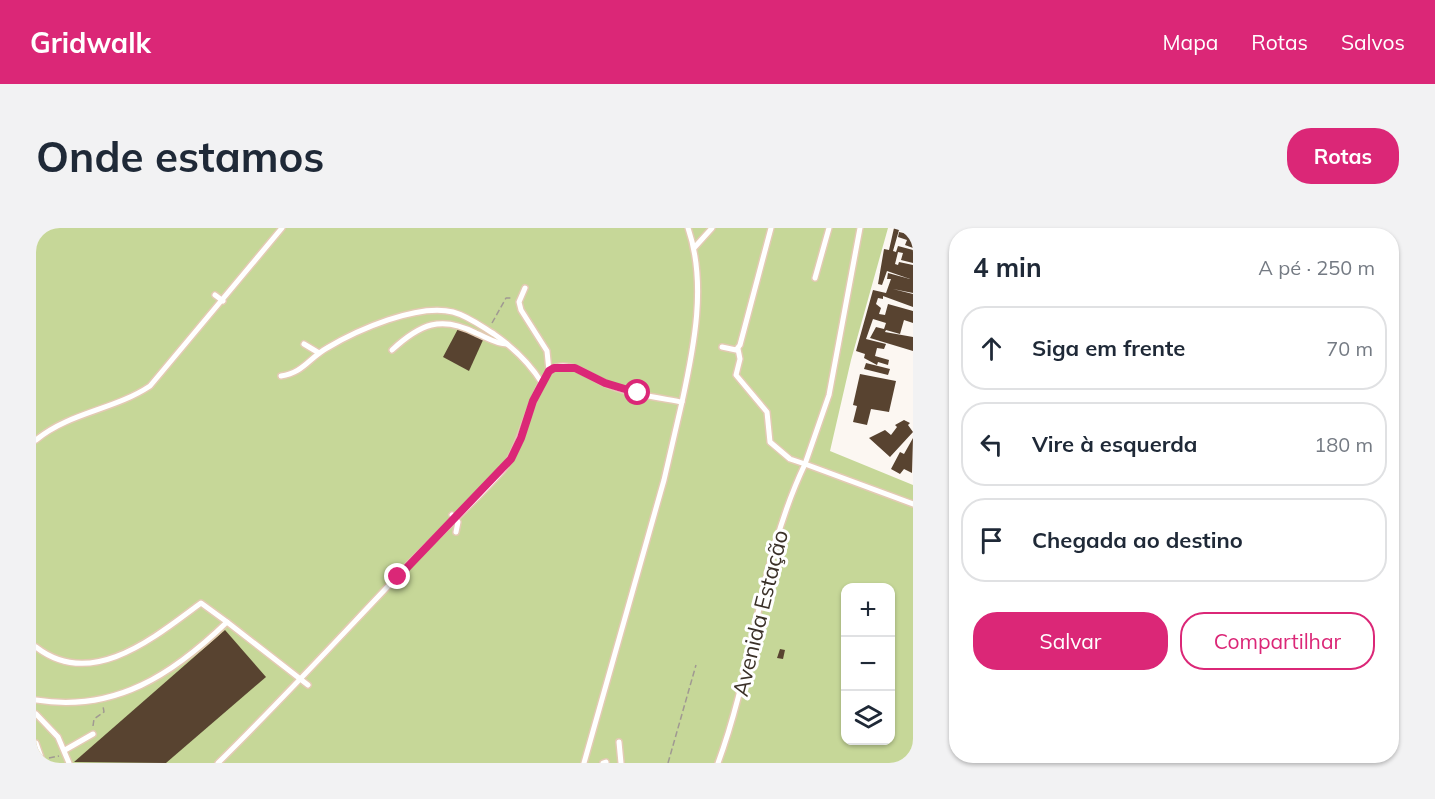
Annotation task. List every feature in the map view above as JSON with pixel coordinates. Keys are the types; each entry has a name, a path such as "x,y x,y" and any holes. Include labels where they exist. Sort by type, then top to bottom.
{"lane":[{"path":"36,440 58,423 125,400 150,386 282,228"},
{"path":"584,763 664,480 682,402 696,320 694,248 688,228"},
{"path":"694,248 711,228"},
{"path":"771,228 738,349 740,359 736,375 767,411 770,442 790,459 913,504"},
{"path":"815,279 829,228"},
{"name":"Avenida Estação","path":"718,763 735,714 774,552 791,496 829,396 860,228"},
{"path":"525,288 519,302 523,315 547,351 549,371"},
{"path":"215,295 223,301"},
{"path":"281,376 299,371 319,353 355,334 418,311 450,311 464,316 508,344 527,361 542,383"},
{"path":"392,350 423,327 447,322 460,324 501,344 508,344"},
{"path":"304,344 319,353"},
{"path":"722,347 738,349"},
{"path":"218,763 301,680 453,517 511,459 549,371 559,366 575,368 620,389 682,402"},
{"path":"453,517 459,523 456,532"},
{"path":"36,647 62,662 79,663 109,659 151,640 201,603 308,686"},
{"path":"36,700 77,702 130,691 179,665 227,622"},
{"path":"36,714 50,728 66,752 69,763"},
{"path":"66,752 93,734"},
{"path":"619,741 621,763"},
{"path":"36,743 42,762"}],"path":[{"path":"488,331 506,297 519,302"},
{"path":"668,763 696,666"},
{"path":"93,734 94,720 104,712 103,702"},
{"path":"42,762 66,752"}],"green space":[{"path":"36,228 888,228 851,360 830,451 913,485 913,763 36,763"}],"building":[{"path":"894,228 905,228 904,231 899,230 893,251 896,252 898,246 913,250 913,263 901,260 903,253 898,252 895,264 898,265 899,262 913,265 913,293 893,289 913,294 913,307 883,296 883,299 878,298 876,304 881,308 879,314 885,315 888,304 913,311 913,323 904,320 900,334 886,330 885,332 913,337 913,351 870,338 876,327 884,329 886,323 873,319 866,339 886,344 884,349 877,348 875,356 889,360 888,365 878,362 877,365 864,358 865,354 856,351 873,290 886,293 891,279 887,279 888,273 910,279 887,271 882,285 878,284 884,249 889,250"},
{"path":"899,232 913,235 913,248 905,245 907,240 898,237"},
{"path":"459,327 483,340 469,371 443,357"},
{"path":"866,363 890,369 888,375 864,369"},
{"path":"860,374 896,381 889,412 871,409 867,425 853,422 857,406 853,405"},
{"path":"904,420 910,423 908,425 913,432 890,457 869,438 885,430 891,435 897,427 895,425"},
{"path":"913,438 912,473 904,469 900,474 891,469 900,452 904,454"},
{"path":"225,630 266,677 166,763 74,762"},
{"path":"780,649 785,650 783,659 777,658"}],"route":[{"path":"398,577 511,459 521,438 533,401 549,371 559,366 575,368 620,389 638,393"}]}
